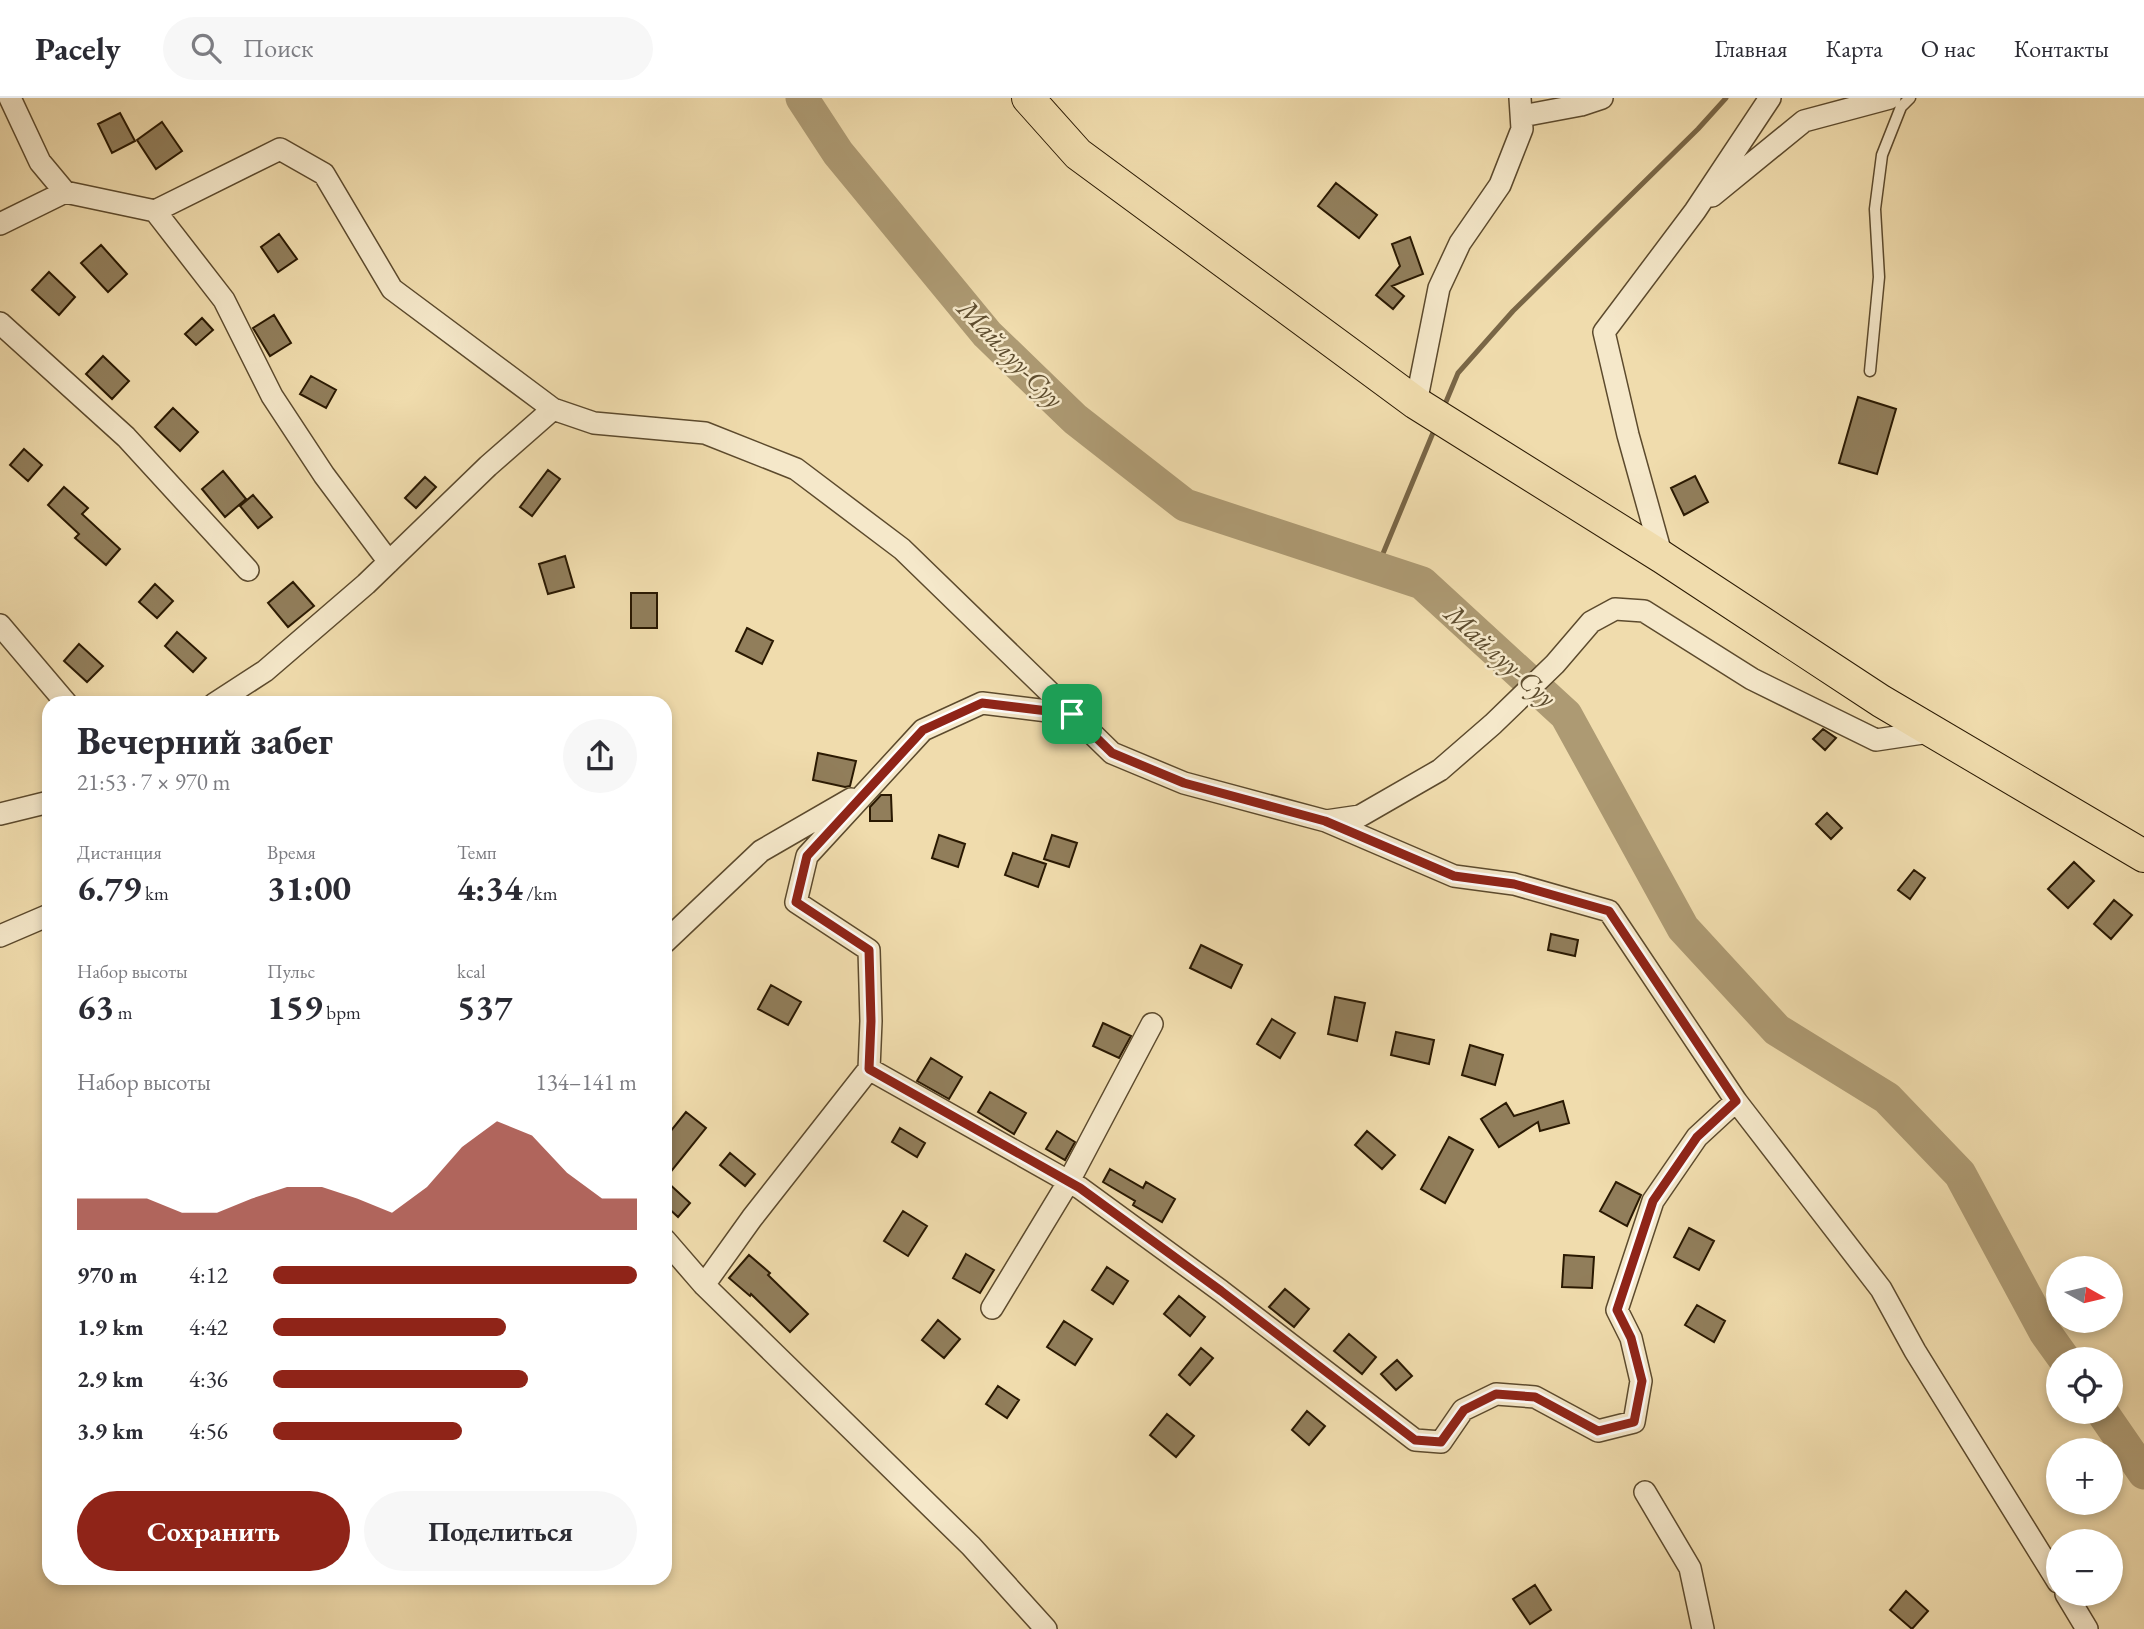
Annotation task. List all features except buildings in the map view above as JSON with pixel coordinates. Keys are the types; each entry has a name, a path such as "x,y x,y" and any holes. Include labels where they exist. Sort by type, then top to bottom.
{"main road":[{"path":"1028,98 1078,154 1422,407 1662,557 1881,701 2144,856"}],"street":[{"path":"10,98 40,162 65,192"},
{"path":"1422,407 1439,288 1460,243 1500,186 1522,129 1521,107 1581,105 1602,98"},
{"path":"1662,557 1628,435 1604,332 1695,211 1770,98"},
{"path":"1695,211 1804,121 1891,98"},
{"path":"0,224 65,192 155,211 280,149 324,174 392,289 553,409 594,423 705,433 796,469 902,549 1112,753 1184,783 1325,821 1454,876 1514,884 1609,911 1736,1101 1881,1289 1914,1351 2046,1563"},
{"path":"155,211 224,300 272,396 324,475 389,562"},
{"path":"0,323 125,436 248,570"},
{"path":"226,696 265,671 389,562 488,466 553,409"},
{"path":"1325,821 1360,816 1440,770 1555,664 1591,622 1615,609 1644,611 1752,679 1877,740 1936,731"},
{"path":"0,625 60,696"},
{"path":"705,1285 752,1218 869,1069 869,950 796,902 807,856 923,730 982,703 1072,714"},
{"path":"672,935 761,850 869,789"},
{"path":"0,814 42,804"},
{"path":"0,936 42,918"},
{"path":"992,1308 1069,1181 1152,1024"},
{"path":"869,1069 1069,1181 1221,1291 1415,1440 1441,1442 1464,1410 1496,1394 1535,1397 1598,1431 1634,1422 1642,1381 1631,1338 1617,1310 1653,1201 1697,1137 1736,1101"},
{"path":"672,1248 705,1285 971,1546 1046,1629"},
{"path":"1645,1492 1690,1568 1703,1629"},
{"path":"2073,1606 2087,1629"}],"lane":[{"path":"1870,371 1879,277 1875,209 1882,155 1901,107 1910,98"}],"waterway":[{"name":"Майлуу-Суу","path":"802,98 838,153 987,334 1075,419 1185,505 1422,583 1566,715 1683,928 1777,1030 1887,1098 1960,1174 2045,1332 2056,1347"},
{"path":"1443,409 1458,373 1513,311 1698,129 1726,98"},
{"path":"1377,568 1435,428"},
{"name":"Майлуу-Суу","path":"2110,1424 2144,1473"}],"route":[{"path":"982,703 1072,714 1112,753 1184,783 1325,821 1454,876 1514,884 1609,911 1736,1101 1697,1137 1653,1201 1617,1310 1631,1338 1642,1381 1634,1422 1598,1431 1535,1397 1496,1394 1464,1410 1441,1442 1415,1440 1221,1291 1080,1188 869,1069 869,950 796,902 807,856 923,730 982,703"}]}
